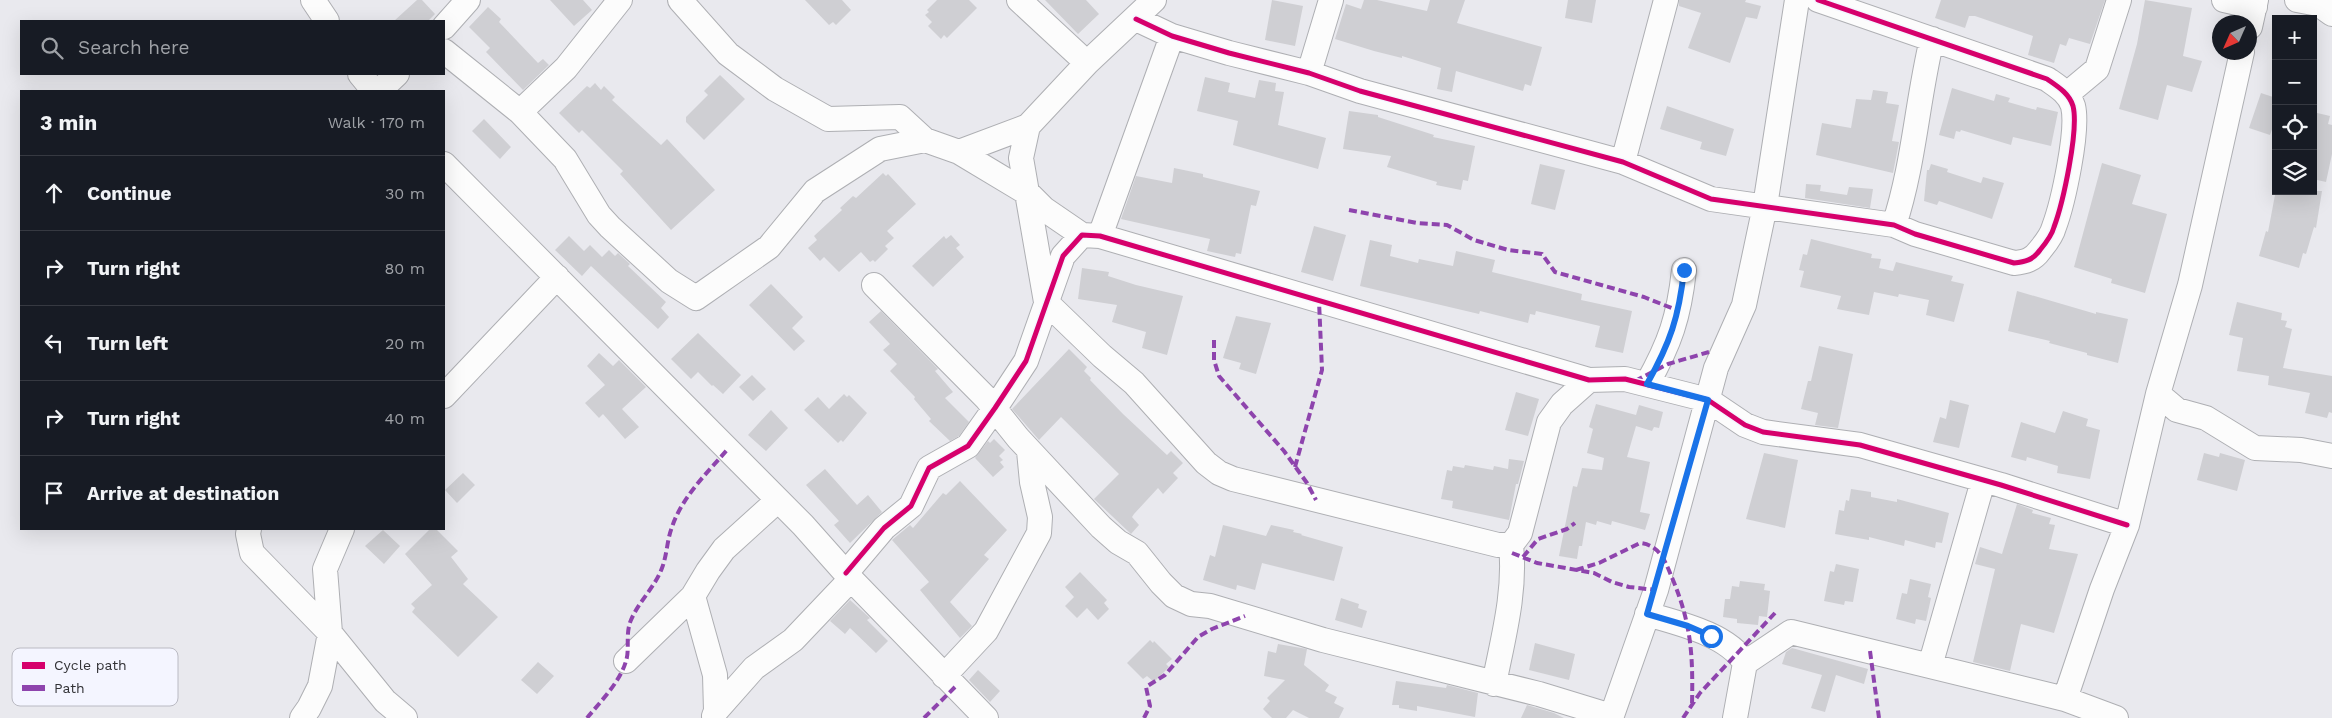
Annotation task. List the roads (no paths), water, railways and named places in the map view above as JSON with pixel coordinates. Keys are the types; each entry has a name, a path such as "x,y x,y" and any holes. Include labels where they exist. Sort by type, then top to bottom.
{"street":[{"path":"313,0 326,20"},
{"path":"445,26 468,0"},
{"path":"520,112 566,68 620,0"},
{"path":"680,0 728,54 775,89 828,119 900,117 925,140 959,152 1029,194 1044,209 1091,235 1589,380 1625,379 1708,400 1745,425 1763,432 1860,445 2127,525"},
{"path":"1018,0 1087,63"},
{"path":"959,152 1028,126 1087,63 1136,19 1154,0"},
{"path":"1309,73 1331,0"},
{"path":"1623,162 1666,0"},
{"path":"874,285 995,408 1029,451 1101,527 1118,542 1137,553 1174,596 1191,604 1210,606 1323,640 1539,694 1611,717 1647,614 1716,368 1744,305 1765,206 1797,0"},
{"path":"1136,19 1172,36 1623,162 1711,200 1894,225 1915,234 2014,262 2025,262 2031,259 2040,251 2054,228 2066,177 2074,117 2072,105 2067,94 2047,79 1818,0"},
{"path":"2067,94 2096,69 2119,0"},
{"path":"2224,0 2254,11"},
{"path":"715,714 754,668 793,640 849,576 884,528 911,506 929,468 968,446 995,408 1026,361 1063,256 1091,235 1172,36"},
{"path":"1894,225 1906,187 1923,77 1932,39"},
{"path":"445,52 520,112 565,159 599,215 610,227 669,281 696,298 769,247 815,191 880,149 925,140"},
{"path":"2065,699 2102,589 2127,525 2158,394 2190,285 2240,60"},
{"path":"361,75 373,90"},
{"path":"380,90 396,75"},
{"path":"1028,126 1021,158 1029,194 1046,302 1102,356 1134,383 1206,464 1219,473 1233,479 1498,545 1511,545"},
{"path":"445,165 778,500 986,718"},
{"path":"1647,384 1664,355 1679,311 1684,270"},
{"path":"445,395 557,277"},
{"path":"1494,684 1511,600 1513,578 1511,545 1520,534 1549,422 1562,404 1589,380"},
{"path":"2158,394 2176,410 2206,418 2255,448 2301,450 2332,456"},
{"path":"944,676 986,631 1039,533 1040,517 1032,482 1029,451"},
{"path":"1930,666 1983,481"},
{"path":"626,660 694,596 708,571 724,549 778,500"},
{"path":"249,530 252,553 330,633 374,690 405,718"},
{"path":"302,718 310,708 320,686 330,633 325,569 342,530"},
{"path":"694,596 715,675 715,714"},
{"path":"1647,614 1688,626 1711,636 1738,652 1745,663 1735,718"},
{"path":"1745,663 1791,632 2065,699 2116,718"}]}
